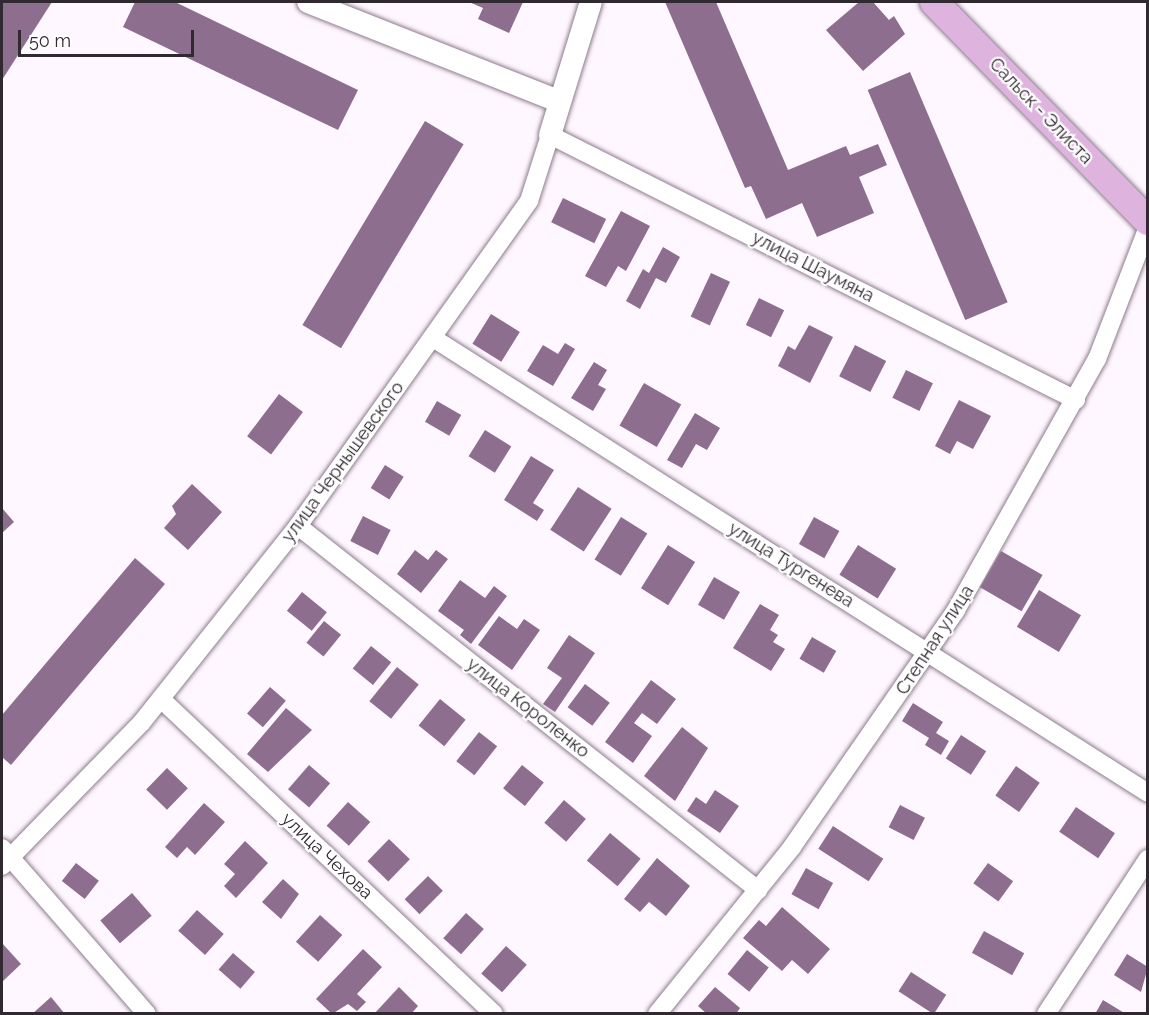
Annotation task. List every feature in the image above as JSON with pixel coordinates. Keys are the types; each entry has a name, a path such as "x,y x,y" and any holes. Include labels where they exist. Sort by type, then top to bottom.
{"main road":[{"name":"Сальск - Элиста","path":"934,2 1148,221"}],"street":[{"path":"308,2 558,101"},
{"name":"улица Чернышевского","path":"4,857 161,699 298,526 529,201 558,101 591,2"},
{"name":"улица Шаумяна","path":"550,135 1076,400"},
{"name":"Степная улица","path":"657,1014 759,890 928,652 1076,400 1097,359 1148,227"},
{"name":"улица Тургенева","path":"433,338 1148,793"},
{"name":"улица Короленко","path":"298,526 759,890"},
{"name":"улица Чехова","path":"161,699 494,1014"},
{"path":"4,857 147,1014"},
{"path":"1046,1014 1148,859"}],"building":[{"path":"2,2 52,2 2,80"},
{"path":"135,2 175,2 358,90 338,130 123,27"},
{"path":"469,2 523,2 509,33 478,19 483,8"},
{"path":"665,2 716,2 788,170 846,146 850,155 878,144 887,165 859,177 874,213 817,237 802,203 766,219 751,186 745,188"},
{"path":"859,2 873,2 889,20 894,16 905,34 863,71 826,30"},
{"path":"910,72 1008,302 965,320 868,90"},
{"path":"425,121 464,144 341,348 302,325"},
{"path":"563,198 606,219 594,243 551,222"},
{"path":"621,211 650,226 626,271 618,266 606,287 585,276"},
{"path":"663,247 680,257 666,283 656,278 640,309 626,301 643,269 649,273"},
{"path":"711,273 730,282 710,325 691,317"},
{"path":"759,298 784,310 771,337 746,325"},
{"path":"491,314 520,332 501,362 472,344"},
{"path":"809,325 833,337 810,383 778,366 788,346 795,350"},
{"path":"565,343 575,349 553,386 527,371 543,345 558,354"},
{"path":"855,345 886,361 870,392 839,376"},
{"path":"594,362 607,370 598,385 606,389 593,411 571,398"},
{"path":"906,370 933,383 919,411 892,398"},
{"path":"644,383 681,404 657,447 620,425"},
{"path":"279,394 303,412 271,454 247,436"},
{"path":"959,400 991,416 973,449 957,441 950,454 935,446"},
{"path":"437,401 461,415 449,436 425,422"},
{"path":"695,413 720,428 707,450 696,444 682,468 667,460"},
{"path":"485,430 511,446 495,473 469,456"},
{"path":"531,456 554,470 533,503 544,510 537,521 504,500"},
{"path":"385,465 404,477 389,500 371,488"},
{"path":"192,484 222,512 188,550 164,528 176,514 172,506"},
{"path":"578,487 612,509 584,552 550,530"},
{"path":"2,508 14,522 2,533"},
{"path":"363,516 391,530 378,555 350,541"},
{"path":"621,517 647,533 621,576 595,559"},
{"path":"814,517 839,531 824,558 799,544"},
{"path":"668,545 695,562 668,605 641,588"},
{"path":"858,545 896,569 878,599 839,575"},
{"path":"415,550 428,560 436,550 448,559 421,593 397,574"},
{"path":"1001,551 1043,575 1022,611 980,587"},
{"path":"135,558 165,584 11,765 2,757 2,715"},
{"path":"714,577 740,592 724,620 698,605"},
{"path":"460,580 485,598 494,586 507,596 471,644 460,635 464,630 438,611"},
{"path":"1039,590 1081,615 1059,652 1017,627"},
{"path":"302,592 327,612 312,631 287,611"},
{"path":"760,604 779,615 770,630 778,635 773,642 785,649 771,671 733,648"},
{"path":"499,616 517,629 524,619 540,630 512,670 478,645"},
{"path":"324,621 341,635 323,657 306,643"},
{"path":"569,635 595,653 555,712 543,704 562,678 547,668"},
{"path":"812,637 836,651 824,673 800,659"},
{"path":"371,646 391,662 373,685 353,669"},
{"path":"397,667 419,685 391,719 369,701"},
{"path":"651,680 676,699 657,724 642,713 634,723 652,736 633,763 605,742"},
{"path":"585,684 610,703 592,726 568,707"},
{"path":"270,687 286,701 263,727 247,713"},
{"path":"440,699 466,720 444,746 419,725"},
{"path":"913,703 943,722 936,733 949,741 941,755 925,745 929,738 902,721"},
{"path":"286,708 312,730 268,772 247,754"},
{"path":"682,727 708,748 675,801 644,776"},
{"path":"479,732 497,746 474,775 456,761"},
{"path":"961,735 986,751 971,775 946,758"},
{"path":"309,765 330,783 309,808 288,789"},
{"path":"522,765 544,783 525,806 503,788"},
{"path":"1016,766 1040,783 1019,812 995,795"},
{"path":"167,768 188,788 167,810 146,790"},
{"path":"715,790 739,806 720,833 687,811 696,797 706,804"},
{"path":"564,800 586,819 566,842 544,823"},
{"path":"348,802 370,822 349,846 327,826"},
{"path":"204,803 225,822 195,855 187,847 177,858 165,847"},
{"path":"900,805 925,818 914,840 889,827"},
{"path":"1076,807 1115,833 1098,858 1059,832"},
{"path":"833,826 883,859 869,881 818,849"},
{"path":"610,833 641,859 618,886 587,861"},
{"path":"389,839 410,859 388,881 367,861"},
{"path":"245,841 268,863 236,898 224,886 235,874 224,864"},
{"path":"657,858 690,886 666,916 649,902 640,912 624,899"},
{"path":"76,863 99,881 85,899 62,881"},
{"path":"988,863 1013,881 998,901 973,883"},
{"path":"806,868 833,883 819,909 791,894"},
{"path":"428,876 443,891 420,914 405,899"},
{"path":"283,879 299,894 281,919 262,902"},
{"path":"132,893 152,916 120,943 100,921"},
{"path":"782,907 830,949 808,974 792,960 782,971 743,938 759,920 766,926"},
{"path":"197,910 224,934 205,955 178,931"},
{"path":"466,913 484,929 461,954 443,938"},
{"path":"320,915 342,935 318,962 296,942"},
{"path":"984,931 1024,953 1012,975 972,953"},
{"path":"2,943 21,964 2,982"},
{"path":"506,946 527,965 502,992 481,973"},
{"path":"363,949 382,967 357,994 366,1002 357,1011 348,1004 332,1014 316,999"},
{"path":"747,950 769,968 749,992 727,974"},
{"path":"233,953 255,972 240,989 219,970"},
{"path":"1127,954 1148,967 1141,992 1114,975"},
{"path":"911,972 946,995 933,1014 898,991"},
{"path":"399,987 418,1006 411,1014 374,1014"},
{"path":"715,987 740,1008 736,1014 707,1014 698,1006"},
{"path":"51,997 65,1014 32,1014"},
{"path":"1103,1000 1126,1014 1095,1014"}]}
